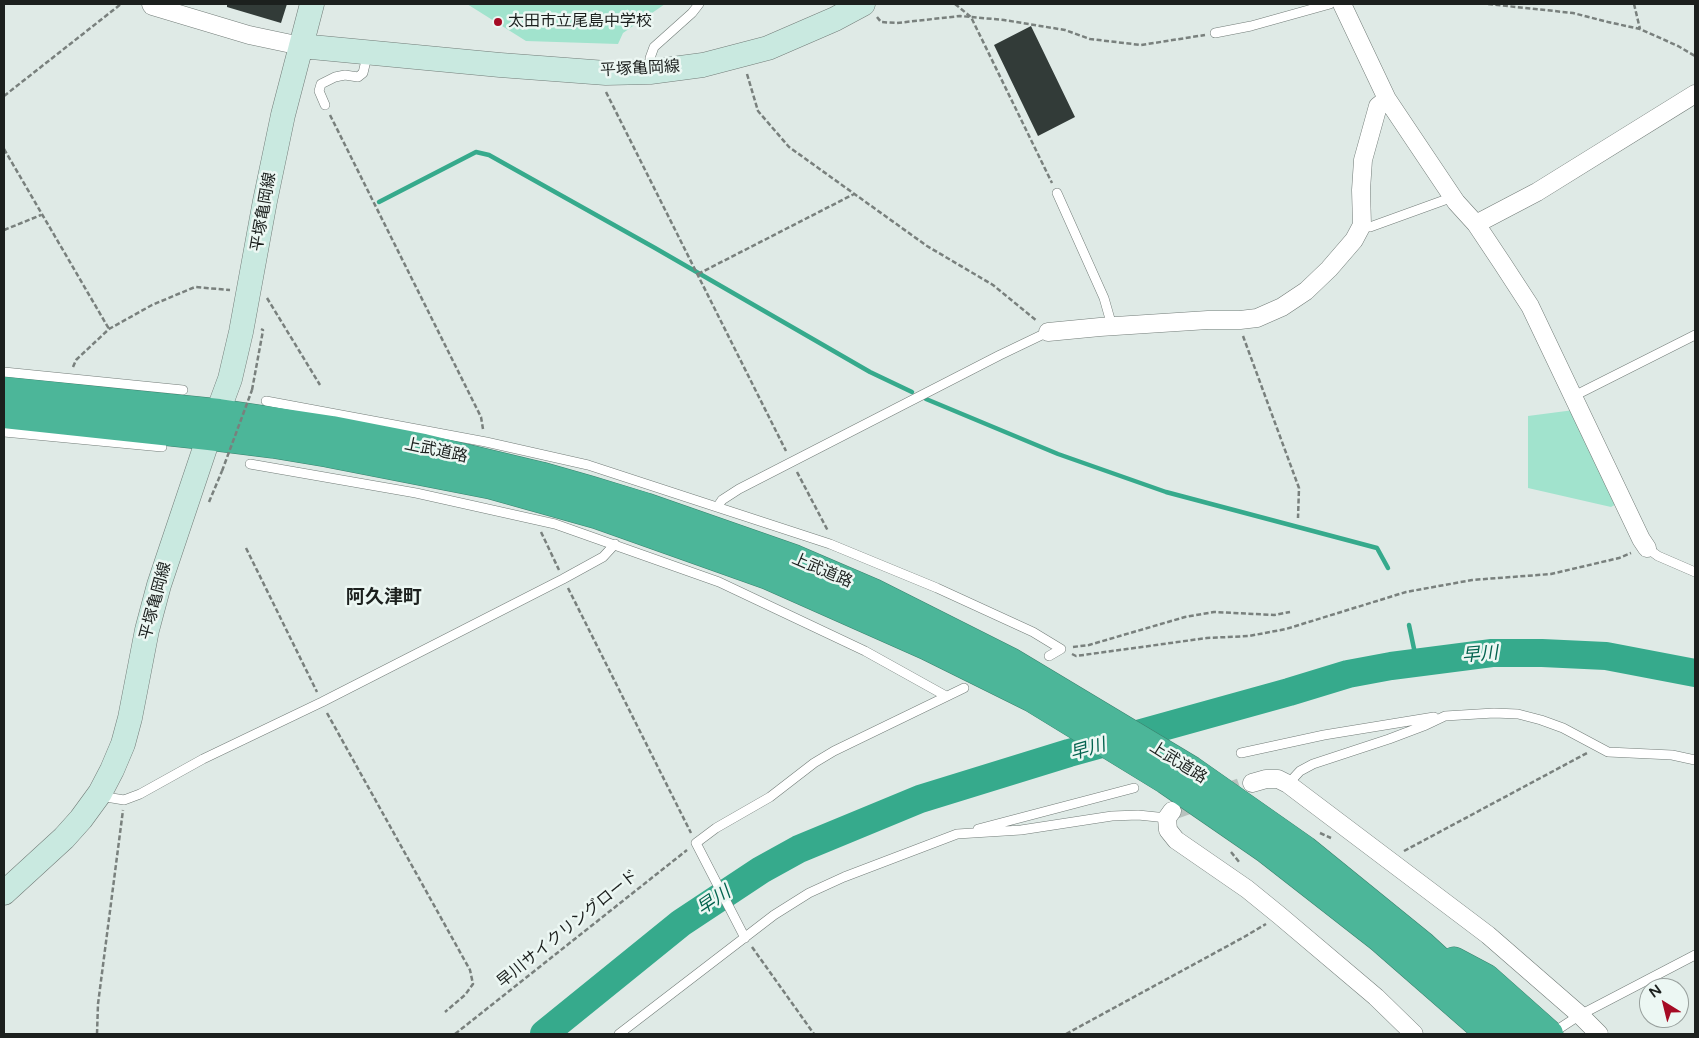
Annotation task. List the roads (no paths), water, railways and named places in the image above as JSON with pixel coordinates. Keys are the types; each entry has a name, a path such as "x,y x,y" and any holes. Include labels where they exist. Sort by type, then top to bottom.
{"highway":[{"name":"上武道路","path":"4,391 214,424 489,497 598,515 767,574 927,646 1044,693 1191,770 1305,850 1422,945 1519,1034"},
{"name":"上武道路","path":"4,414 59,428 335,421 424,448 541,476 646,507 786,555 872,592 1011,662 1044,693 1266,849 1380,938 1490,1034"},
{"path":"1380,938 1418,985 1470,1034"},
{"path":"1422,945 1486,978 1554,1031"}],"main road":[{"path":"301,46 312,4"},
{"name":"平塚亀岡線","path":"7,884 64,838 81,819 100,793 112,770 122,744 130,718 147,630 159,585 230,379 283,115 301,46 606,73 650,72 703,65 743,55 868,8"}],"street":[{"path":"151,4 152,6 250,36 301,46"},
{"path":"1342,4 1387,99 1453,198 1476,224 1530,306 1647,548"},
{"path":"1476,224 1537,192 1695,94"},
{"path":"1048,332 1112,326 1257,318 1282,307 1306,291 1354,240 1362,225 1360,190 1363,160 1378,106 1387,99"},
{"path":"1252,783 1266,779 1278,779 1288,784 1488,935 1580,1015 1599,1034"},
{"path":"1169,814 1168,830 1176,840 1247,889 1279,915 1376,997 1414,1034"}],"lane":[{"path":"650,72 650,58 654,47 692,13 699,4"},
{"path":"1214,33 1251,26 1330,4"},
{"path":"325,105 319,90 321,84 335,76 358,77 363,73 368,52"},
{"path":"1057,193 1104,298 1112,326"},
{"path":"1362,225 1370,227 1453,198"},
{"path":"718,506 729,494 1048,332"},
{"path":"1574,396 1695,335"},
{"path":"4,372 183,390"},
{"path":"266,401 335,421 486,442 588,466 718,506 830,544 937,588 1033,632 1062,649 1049,656"},
{"path":"4,432 59,428 162,447"},
{"path":"250,464 416,492 489,497 540,520 615,544 719,582 865,651 946,696"},
{"path":"100,793 106,797 124,800 140,794 203,759 322,702 563,579 603,557 615,544"},
{"path":"1647,548 1658,556 1695,572"},
{"path":"744,936 698,845 716,828 770,797 814,763 834,751 964,688"},
{"path":"1241,753 1324,735 1444,716 1494,712 1518,714 1541,720 1563,728 1608,752 1672,754 1695,760"},
{"path":"1288,784 1300,771 1313,764 1389,739 1444,716"},
{"path":"618,1034 744,936 809,893 844,877 957,834 1134,788"},
{"path":"957,834 1021,830 1112,816 1169,814"},
{"path":"1554,1031 1580,1015 1695,955"}],"waterway":[{"path":"379,202 476,152 489,155 870,372 912,392"},
{"path":"926,399 1058,454 1166,492 1377,548 1388,568"},
{"path":"1409,625 1417,663"},
{"name":"早川","path":"544,1034 681,923 761,870 799,849 920,799 1069,753 1348,674 1391,666 1492,653 1542,653 1606,656 1695,673"}],"tunnel":[{"path":"1172,811 1252,783"}],"place":[{"name":"太田市立尾島中学校","path":"498,22"}],"district":[{"name":"阿久津町","path":"384,598"}]}
